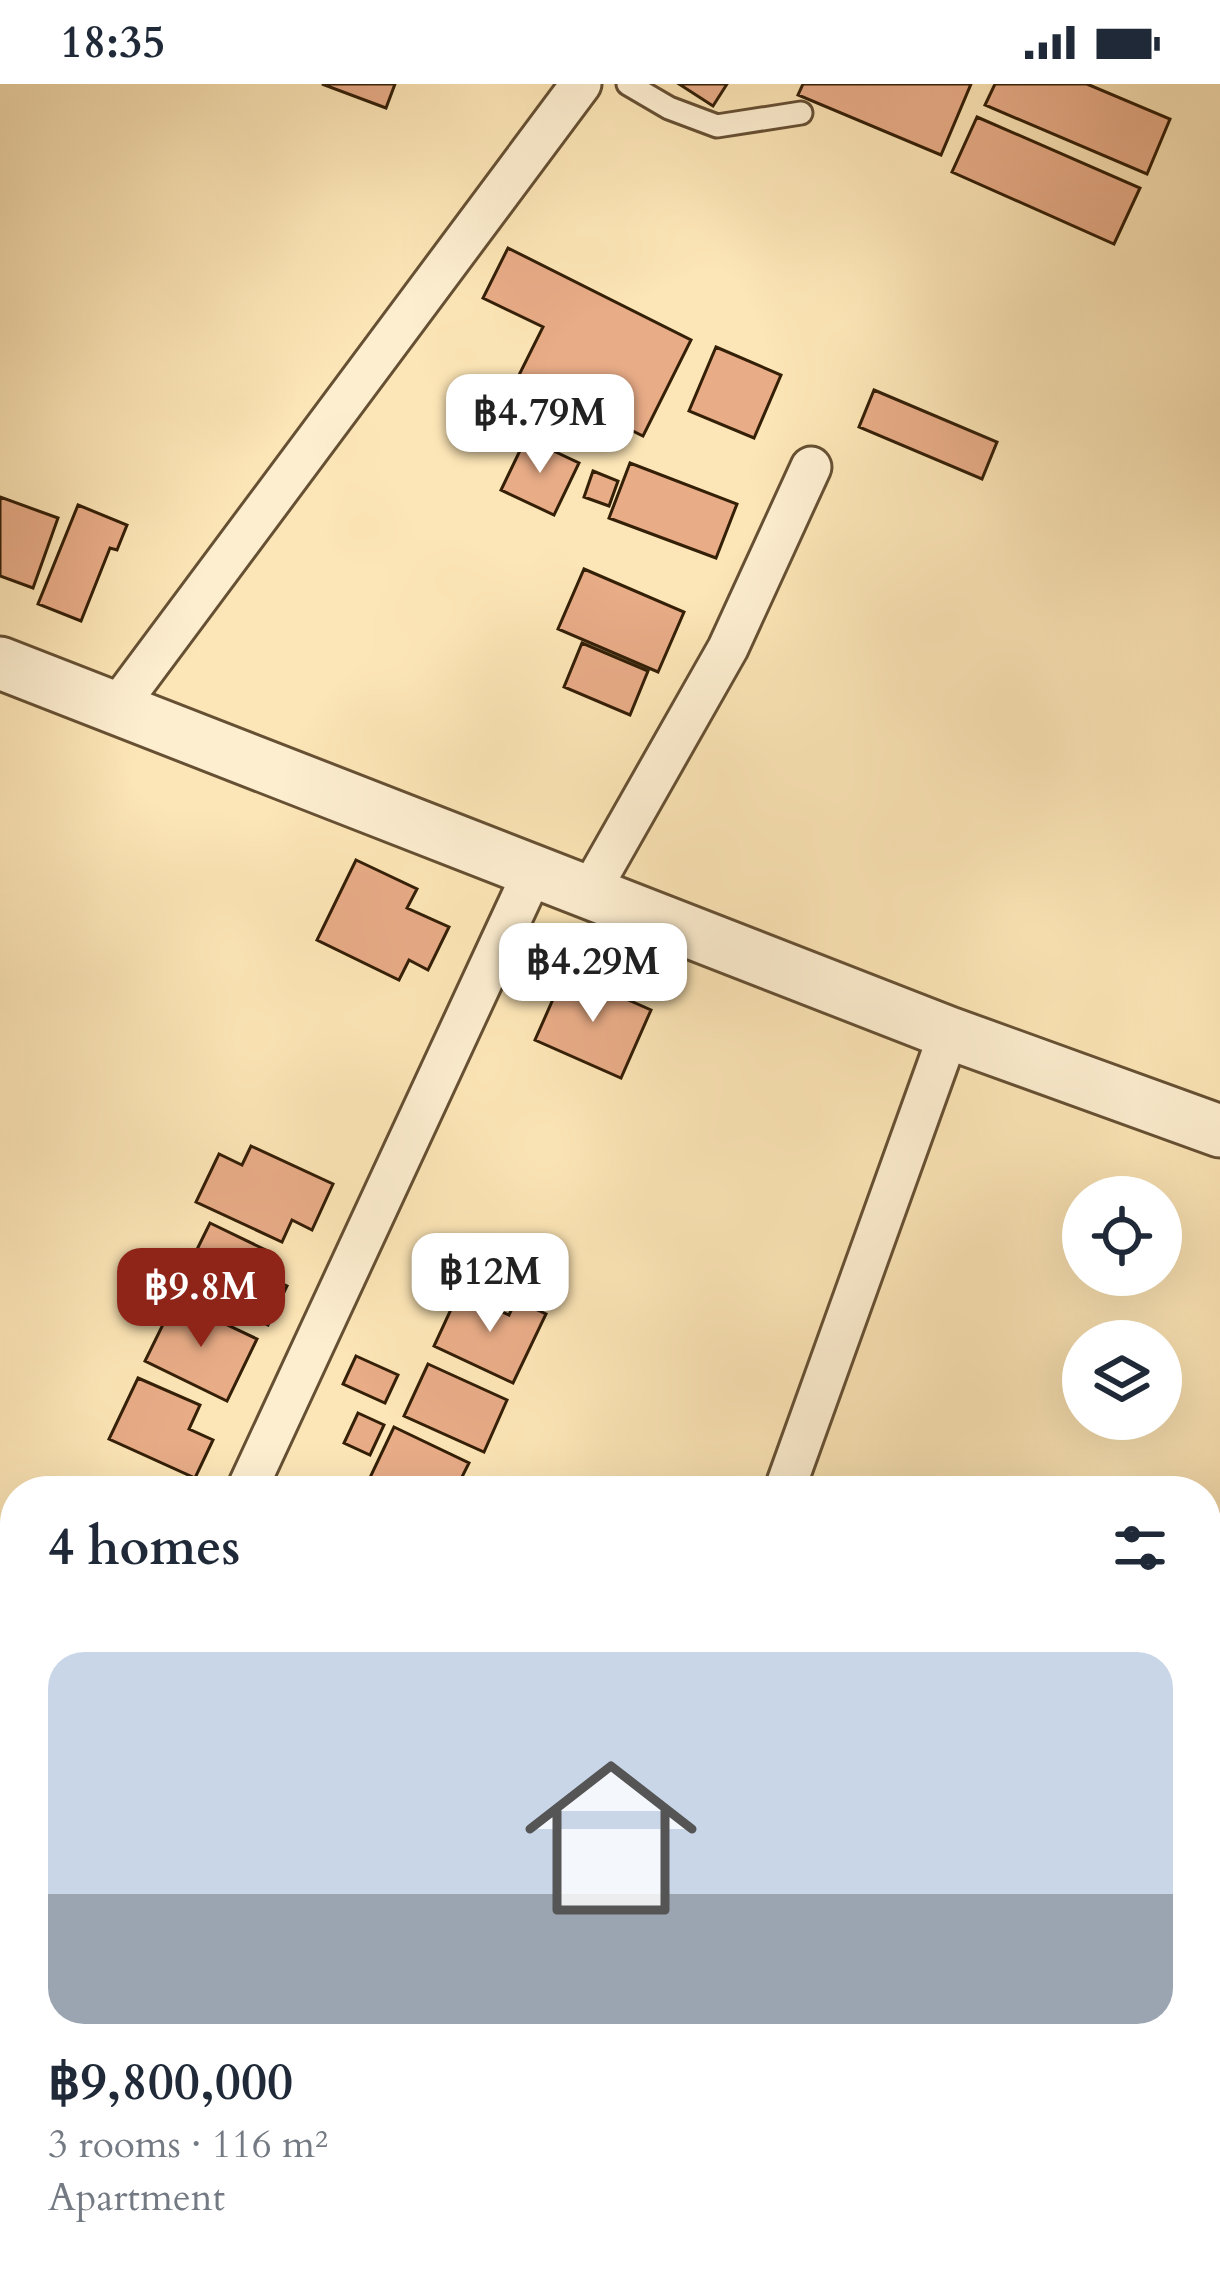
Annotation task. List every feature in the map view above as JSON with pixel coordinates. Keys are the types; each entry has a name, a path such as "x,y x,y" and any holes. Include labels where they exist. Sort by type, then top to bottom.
{"street":[{"path":"117,707 581,84"},
{"path":"590,891 728,648 811,467"},
{"path":"0,664 949,1033 1220,1131"},
{"path":"253,1476 534,870"},
{"path":"789,1476 949,1033"}],"lane":[{"path":"628,84 669,108 717,126 801,112"}],"building":[{"path":"322,84 395,84 386,108"},
{"path":"679,84 727,84 713,106"},
{"path":"803,84 971,84 941,155 798,95"},
{"path":"995,84 1087,84 1170,119 1147,174 985,105"},
{"path":"977,117 1140,188 1114,244 952,172"},
{"path":"508,248 691,340 643,436 519,375 543,327 483,298"},
{"path":"716,347 781,375 754,438 689,411"},
{"path":"874,390 997,442 982,479 859,427"},
{"path":"526,438 579,463 554,515 501,490"},
{"path":"630,463 737,504 716,558 609,518"},
{"path":"593,471 618,481 609,506 584,497"},
{"path":"0,497 58,518 33,588 0,576"},
{"path":"78,505 127,525 117,550 110,548 81,621 38,604"},
{"path":"584,569 684,612 658,672 558,629"},
{"path":"582,643 648,671 630,715 564,687"},
{"path":"356,860 417,889 407,908 449,927 428,970 409,960 399,980 317,940"},
{"path":"565,972 651,1010 621,1078 535,1040"},
{"path":"251,1146 333,1184 312,1230 292,1220 282,1242 196,1202 219,1154 242,1165"},
{"path":"210,1223 274,1254 263,1275 287,1286 268,1325 180,1284"},
{"path":"459,1292 509,1315 516,1300 546,1314 513,1383 434,1346"},
{"path":"175,1300 257,1339 227,1401 145,1361"},
{"path":"356,1356 398,1375 385,1403 343,1384"},
{"path":"428,1364 507,1400 484,1452 404,1416"},
{"path":"138,1378 200,1405 189,1429 213,1440 196,1476 191,1476 109,1439"},
{"path":"358,1413 384,1425 370,1455 344,1443"},
{"path":"394,1427 469,1463 462,1476 371,1476"}]}
